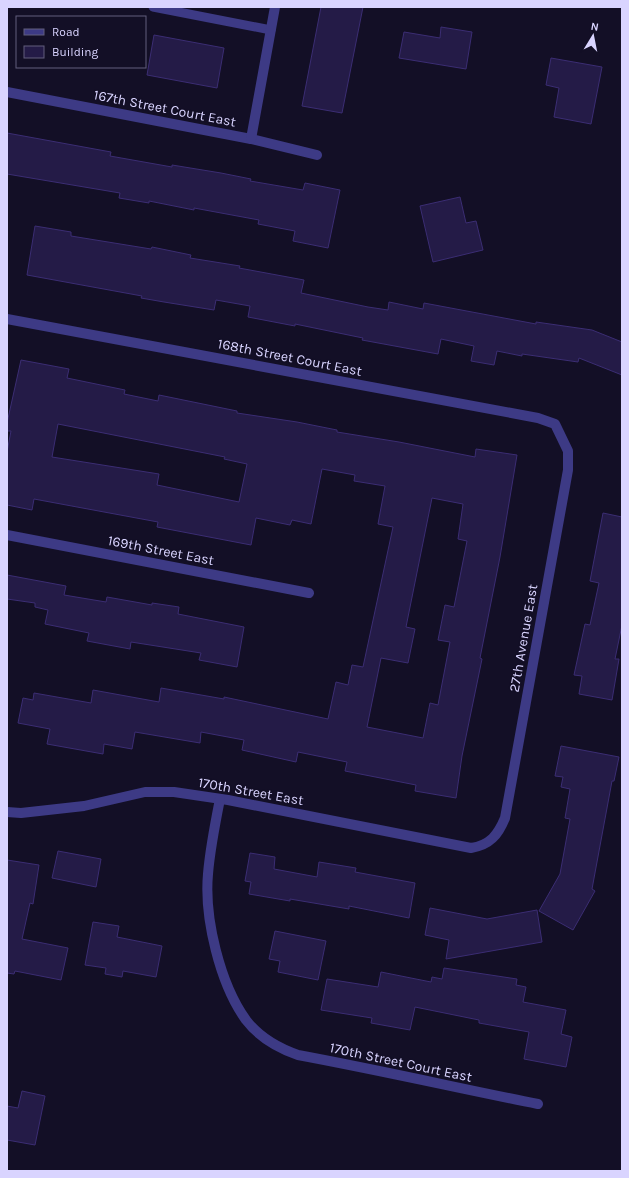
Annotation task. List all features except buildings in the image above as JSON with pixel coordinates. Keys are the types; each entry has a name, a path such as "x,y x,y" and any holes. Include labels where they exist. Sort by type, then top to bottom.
{"street":[{"path":"251,139 275,7"},
{"name":"167th Street Court East","path":"7,92 251,139 317,154"},
{"name":"168th Street Court East","path":"7,319 538,418 554,424 561,434"},
{"name":"27th Avenue East","path":"489,843 499,832 504,818 568,470 568,452 561,434"},
{"name":"169th Street East","path":"7,535 309,593"},
{"name":"170th Street East","path":"7,812 21,813 84,806 145,792 174,792 220,799 471,848 489,843"},
{"name":"170th Street Court East","path":"220,799 208,875 210,925 222,969 234,998 246,1020 262,1037 284,1050 298,1055 409,1076 431,1083 538,1104"}],"lane":[{"path":"153,7 271,30"}]}
